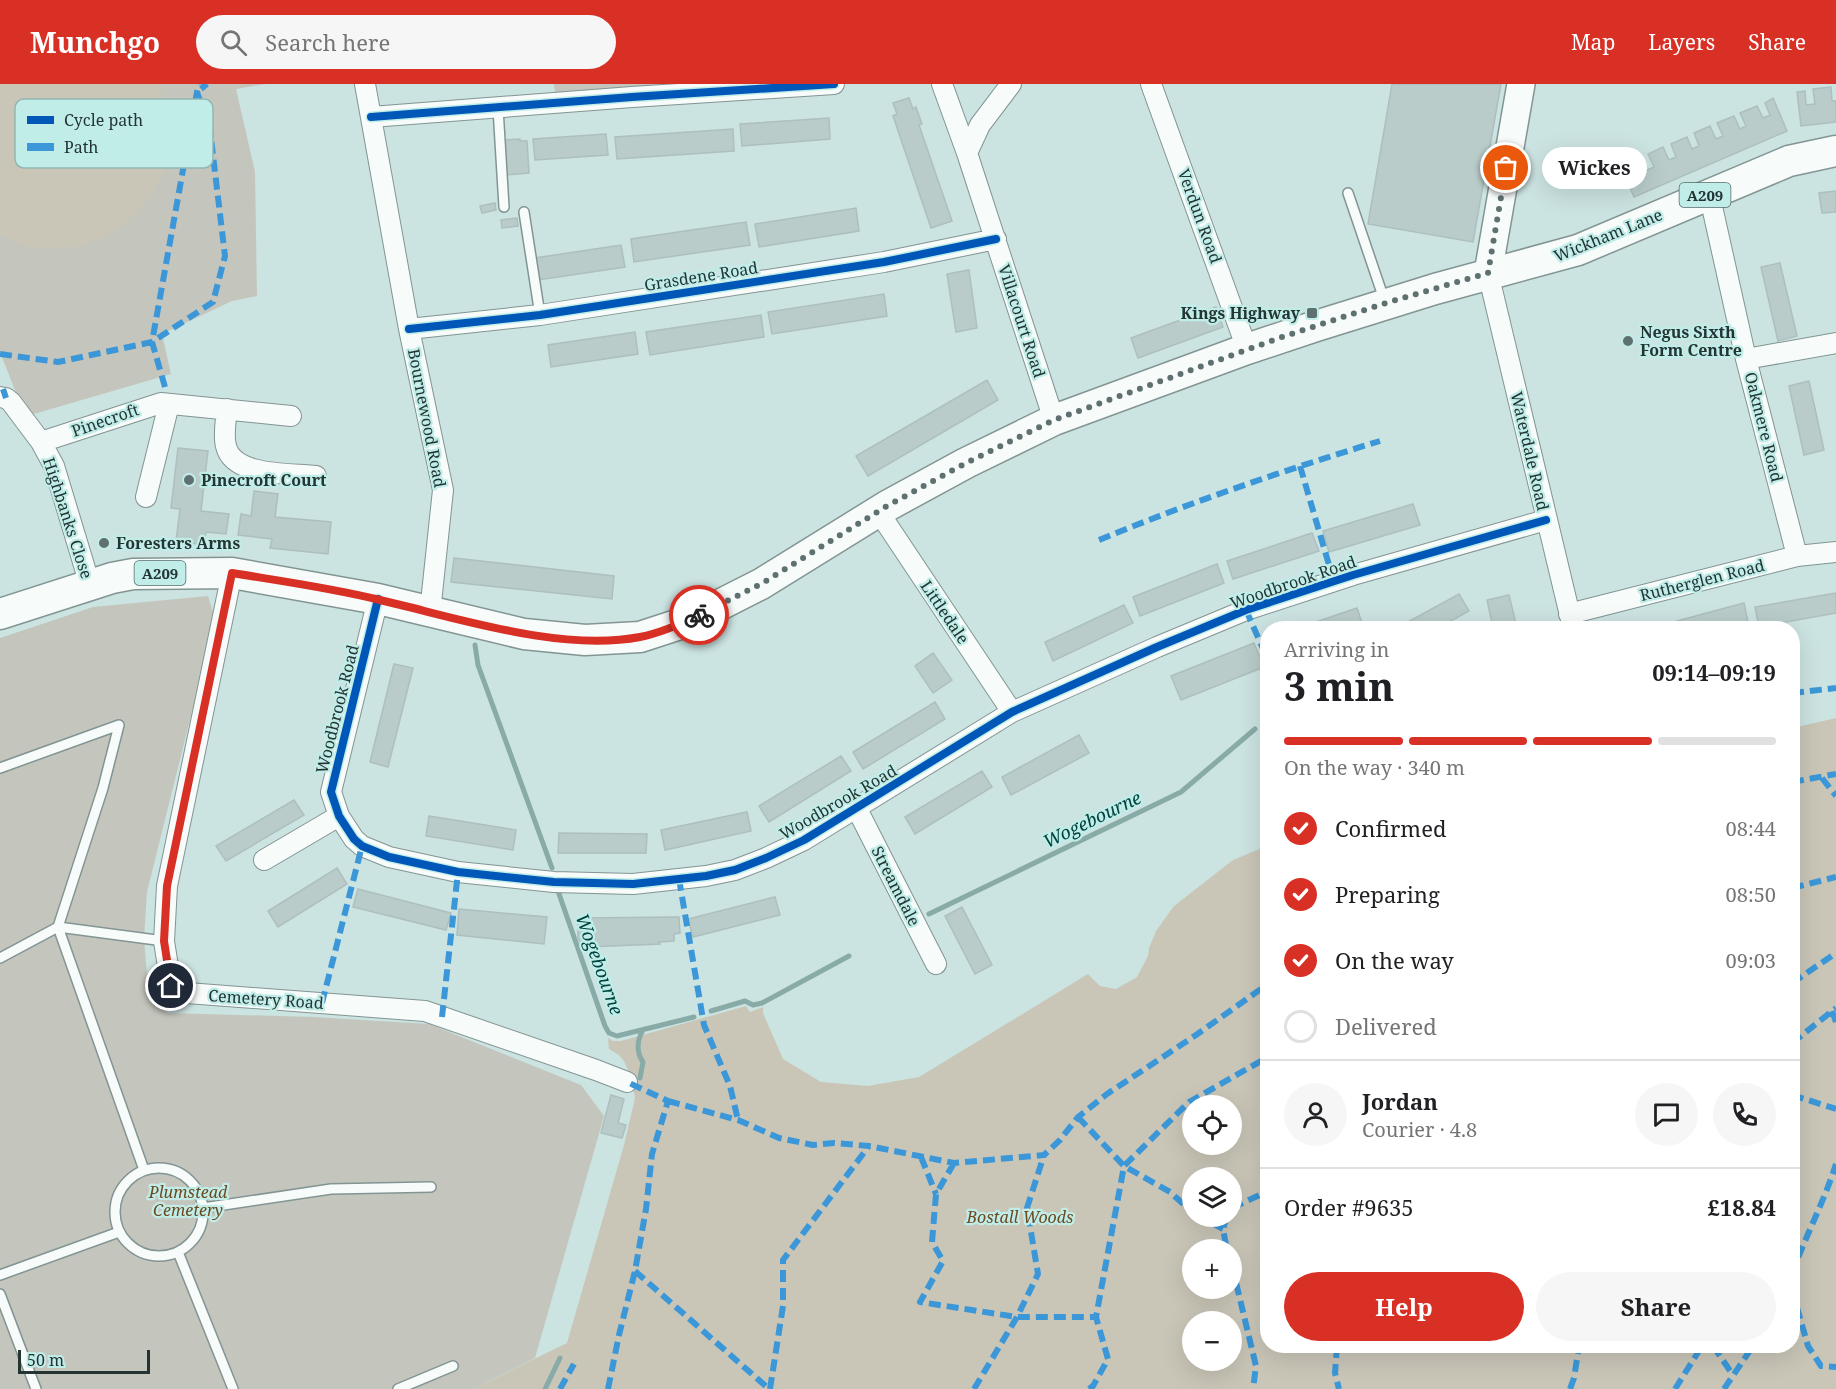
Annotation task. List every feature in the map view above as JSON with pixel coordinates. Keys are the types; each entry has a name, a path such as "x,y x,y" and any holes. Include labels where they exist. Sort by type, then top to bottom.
{"main road":[{"name":"Wickham Lane","path":"90,585 133,574 232,573 378,599 524,634 585,640 640,637 686,622 761,584 878,511 966,463 1054,420 1247,349 1386,303 1578,250 1789,160 1836,151"},
{"name":"A209","path":"0,614 90,585"}],"street":[{"name":"Bournewood Road","path":"365,84 410,329 443,490 430,612"},
{"path":"371,117 834,84"},
{"name":"Villacourt Road","path":"942,84 968,153 1054,420"},
{"path":"968,153 980,125 1011,84"},
{"name":"Verdun Road","path":"1151,84 1247,349"},
{"path":"1488,273 1521,84"},
{"name":"Oakmere Road","path":"1709,193 1746,359 1797,556"},
{"name":"Grasdene Road","path":"410,329 540,315 884,262 996,239"},
{"name":"Waterdale Road","path":"1488,273 1571,621"},
{"path":"1746,359 1836,343"},
{"name":"Highbanks Close","path":"0,397 11,402 41,442 54,466 90,585"},
{"name":"Pinecroft","path":"41,442 153,404 162,403 291,416"},
{"name":"Pinecroft","path":"146,496 170,404"},
{"path":"227,409 225,444 230,456 240,465 252,470 316,476"},
{"name":"Littledale","path":"878,511 1012,712"},
{"name":"Woodbrook Road","path":"378,599 331,792 339,816 354,839 362,846 389,857 458,872 554,882 633,884 706,876 735,870 766,858 804,840 857,809 1012,712 1246,610 1353,575 1546,519"},
{"name":"Rutherglen Road","path":"1571,621 1797,556 1836,552"},
{"name":"Cemetery Road","path":"232,573 167,886 164,941 171,986 187,993 425,1011 627,1082"},
{"name":"Streamdale","path":"857,809 936,964"},
{"path":"264,860 339,816"}],"lane":[{"path":"498,108 504,207"},
{"path":"1348,193 1386,303"},
{"path":"524,212 540,315"},
{"path":"0,768 119,725 103,788 58,927 144,1170"},
{"path":"0,958 58,927 164,941"},
{"path":"164,1168 183,1174 196,1189 203,1208 202,1221 189,1245 165,1256 151,1256 127,1243 119,1232 115,1218 115,1202 121,1188 131,1177 144,1170 164,1168"},
{"path":"203,1208 331,1189 432,1187"},
{"path":"0,1275 119,1232"},
{"path":"178,1252 233,1389"},
{"path":"0,1293 36,1389"},
{"path":"398,1389 453,1366"}],"green space":[{"path":"0,84 265,84 236,89 255,172 257,296 232,301 162,334 171,374 34,414 20,403 0,352"},
{"path":"0,84 157,84 163,99 15,99 15,168 164,168 156,187 141,208 122,226 100,239 76,246 51,249 25,245 0,235"},
{"path":"554,84 672,84 555,93"},
{"name":"Plumstead Cemetery","path":"208,596 215,619 147,892 144,939 148,987 155,1005 168,1013 314,1017 429,1024 581,1085 604,1116 535,1358 473,1389 0,1389 0,638 93,607"},
{"name":"Bostall Woods","path":"1836,718 1836,1389 473,1389 567,1343 624,1145 635,1098 629,1072 619,1055 609,1049 608,1038 621,1041 746,1006 750,1012 763,1007 763,1013 783,1059 821,1082 868,1086 919,1077 1088,974 1100,986 1116,989 1137,977 1148,956 1156,931 1174,906 1233,860 1260,849 1260,1353 1800,1353 1800,726"}],"building":[{"path":"1392,84 1501,84 1473,242 1368,224"},
{"path":"1831,87 1832,101 1836,101 1836,122 1801,126 1797,92 1805,91 1806,105 1815,104 1813,89"},
{"path":"909,98 913,109 916,107 922,124 919,125 952,221 931,228 893,116 897,114 893,103"},
{"path":"1773,98 1787,131 1634,197 1626,179 1630,177 1625,164 1639,158 1645,171 1654,167 1648,154 1663,147 1669,160 1676,157 1671,144 1687,137 1692,149 1699,146 1694,133 1710,126 1716,139 1723,136 1717,123 1734,116 1740,129 1746,126 1740,113 1757,106 1763,118 1770,115 1765,103"},
{"path":"829,118 830,139 742,146 740,124"},
{"path":"733,129 734,151 617,159 615,137"},
{"path":"606,134 608,155 535,160 533,139"},
{"path":"520,139 520,141 527,141 529,173 506,175 503,140"},
{"path":"1836,191 1836,212 1822,213 1819,193"},
{"path":"495,203 496,210 482,213 480,206"},
{"path":"856,208 859,231 759,247 755,224"},
{"path":"517,218 518,226 502,228 501,220"},
{"path":"746,222 750,245 634,262 631,239"},
{"path":"621,245 625,267 538,280 535,258"},
{"path":"1780,263 1797,336 1778,341 1761,267"},
{"path":"969,270 977,328 956,332 947,274"},
{"path":"884,294 887,316 772,334 768,312"},
{"path":"1216,307 1223,327 1138,358 1131,338"},
{"path":"761,315 764,337 650,355 646,332"},
{"path":"635,332 638,354 551,367 548,345"},
{"path":"987,380 998,400 868,476 856,456"},
{"path":"1809,381 1824,450 1804,455 1789,386"},
{"name":"Pinecroft Court","path":"178,448 208,451 201,511 229,514 226,534 206,532 204,545 176,541 180,509 171,508"},
{"name":"Pinecroft Court","path":"254,491 278,494 275,517 331,522 328,554 270,548 272,539 238,535 241,514 251,516"},
{"path":"1413,504 1420,525 1329,552 1323,531"},
{"path":"1312,533 1319,551 1233,579 1227,561"},
{"path":"454,558 614,576 612,599 451,582"},
{"path":"1217,564 1224,583 1140,616 1133,597"},
{"path":"1836,593 1836,613 1792,621 1758,621 1755,607"},
{"path":"1459,594 1469,611 1451,621 1410,621"},
{"path":"1509,595 1515,621 1492,621 1487,600"},
{"path":"1744,603 1748,621 1677,621"},
{"path":"1124,605 1133,623 1053,661 1045,642"},
{"path":"1357,608 1361,621 1319,621"},
{"path":"1254,643 1260,657 1260,669 1181,700 1171,676"},
{"path":"933,653 952,680 933,693 915,666"},
{"path":"394,664 413,668 388,767 370,762"},
{"path":"935,702 945,719 863,769 853,752"},
{"path":"1079,735 1089,753 1011,795 1002,777"},
{"path":"841,756 851,771 769,822 759,806"},
{"path":"982,771 992,787 915,834 905,817"},
{"path":"294,800 304,815 226,861 216,846"},
{"path":"747,812 751,831 665,850 661,830"},
{"path":"429,816 516,830 513,850 426,836"},
{"path":"559,833 647,834 646,853 558,853"},
{"path":"337,868 347,884 278,927 268,911"},
{"path":"358,889 451,913 446,930 353,907"},
{"path":"775,897 780,915 693,937 688,919"},
{"path":"962,907 992,965 975,974 945,916"},
{"path":"459,909 547,917 544,944 457,935"},
{"path":"679,917 680,933 674,934 674,941 659,942 660,944 587,947 581,944 578,938 578,918"},
{"path":"611,1095 624,1099 618,1123 626,1125 622,1138 601,1133"}],"waterway":[{"name":"Wogebourne","path":"475,645 478,665 552,868"},
{"name":"Wogebourne","path":"929,914 1181,792 1255,729"},
{"name":"Wogebourne","path":"558,891 609,1033 617,1036 694,1017"},
{"name":"Wogebourne","path":"711,1011 745,1001 753,1005 762,1003 849,956"},
{"path":"640,1078 643,1062 638,1046 643,1030"},
{"path":"545,1389 560,1358"}],"marked path":[{"path":"199,84 197,92 199,99"},
{"path":"196,99 197,92 207,84"},
{"path":"0,354 58,362 152,342 213,302 225,256 213,155"},
{"path":"165,387 152,342 183,168"},
{"path":"3,389 6,398"},
{"path":"1099,540 1238,487 1380,441"},
{"path":"1300,466 1334,582"},
{"path":"1246,610 1260,642"},
{"path":"1800,692 1836,688"},
{"path":"1800,781 1836,774"},
{"path":"1822,778 1836,796"},
{"path":"322,1003 362,846"},
{"path":"442,1017 458,872"},
{"path":"1800,886 1836,877"},
{"path":"679,879 704,1025 730,1086 738,1120"},
{"path":"1800,978 1836,953"},
{"path":"668,1101 738,1120 779,1138 813,1145 834,1143 869,1146 954,1163 1044,1155 1060,1140 1078,1117 1107,1094 1260,990"},
{"path":"1800,1037 1836,1008"},
{"path":"1832,1011 1836,1022"},
{"path":"1089,1389 1108,1359 1096,1317 1124,1166 1189,1102 1260,1062"},
{"path":"608,1389 635,1271 646,1209 652,1154 668,1101 627,1082"},
{"path":"1800,1098 1836,1109"},
{"path":"1078,1117 1124,1166 1170,1192 1182,1203"},
{"path":"770,1389 783,1306 783,1260 869,1146"},
{"path":"974,1389 1017,1317 1038,1274 1027,1208 1044,1155"},
{"path":"921,1157 936,1194"},
{"path":"954,1163 936,1194 932,1242 943,1261 920,1302 1017,1317 1096,1317"},
{"path":"1800,1254 1836,1164"},
{"path":"1242,1203 1260,1195"},
{"path":"1219,1227 1223,1229"},
{"path":"1224,1227 1225,1239"},
{"path":"635,1271 769,1389"},
{"path":"1240,1299 1256,1366 1253,1389"},
{"path":"1800,1318 1808,1346 1821,1366 1836,1367"},
{"path":"1336,1353 1335,1373 1339,1389"},
{"path":"1570,1389 1578,1353"},
{"path":"1675,1389 1698,1353"},
{"path":"1718,1353 1733,1375"},
{"path":"1724,1389 1748,1353"},
{"path":"560,1389 574,1364"}],"cycle path":[{"path":"371,117 834,84"},
{"path":"409,329 540,315 884,262 996,239"},
{"path":"378,599 331,792 339,816 354,839 362,846 389,857 458,872 554,882 633,884 706,876 735,870 766,858 804,840 1012,712 1246,610 1353,575 1546,520"}],"way so far":[{"path":"699,615 761,584 887,506 966,463 1054,420 1282,337 1488,273 1506,168"}],"place":[{"name":"Wickes","path":"1506,168"},
{"name":"Kings Highway","path":"1312,313"},
{"name":"Negus Sixth Form Centre","path":"1628,341"},
{"name":"Pinecroft Court","path":"189,480"},
{"name":"Foresters Arms","path":"104,543"}],"route":[{"path":"171,986 164,941 167,886 232,573 378,599 524,634 555,638 585,640 640,637 686,622 699,615"}]}
